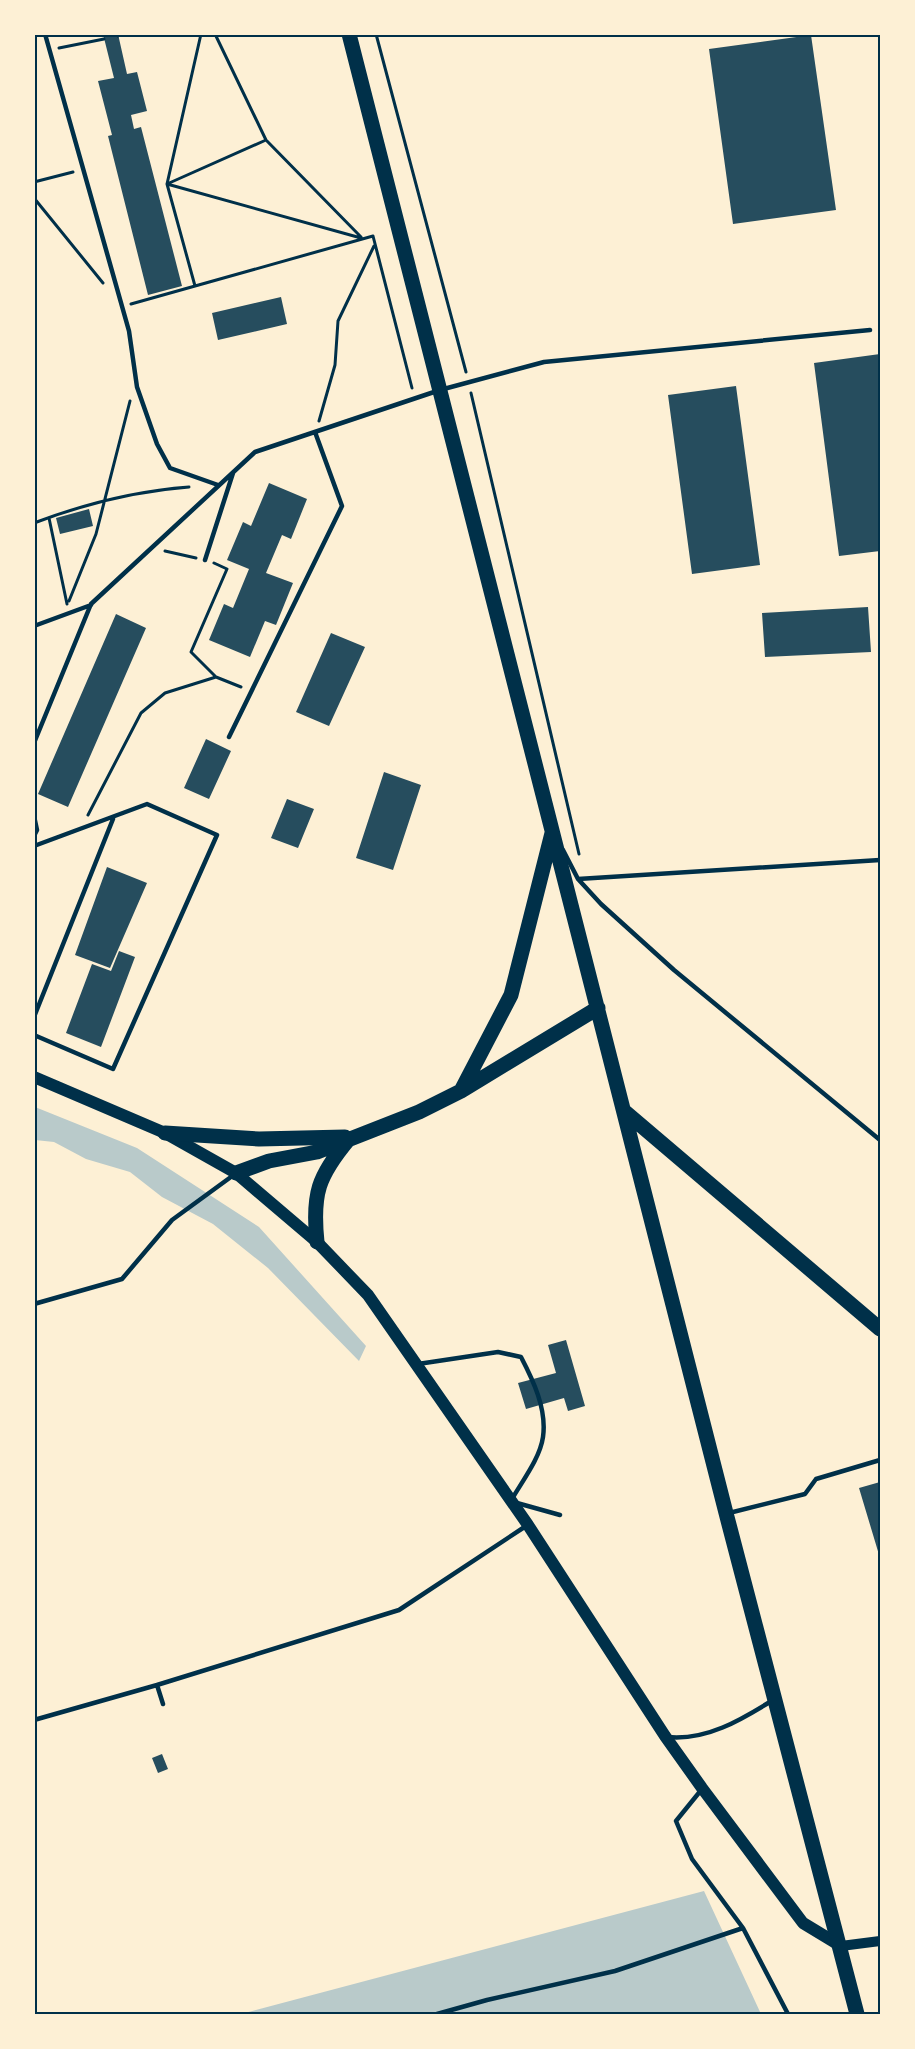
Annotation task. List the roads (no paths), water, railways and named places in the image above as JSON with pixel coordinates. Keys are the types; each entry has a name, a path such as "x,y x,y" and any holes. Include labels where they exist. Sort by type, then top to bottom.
{"main road":[{"path":"349,34 726,1513 857,2014"},
{"path":"460,1091 511,995 553,830"},
{"path":"236,1173 269,1161 316,1152 419,1112 460,1091 597,1008"},
{"path":"34,1077 165,1133 236,1173 317,1242 368,1295 528,1525 665,1736 702,1788 803,1923 841,1946"},
{"path":"624,1111 880,1329"},
{"path":"165,1133 259,1139 351,1137"},
{"path":"317,1242 314,1209 320,1184 333,1159 351,1137"}],"street":[{"path":"841,1946 880,1941"}],"lane":[{"path":"45,34 129,331 137,387 157,444 170,468 218,485"},
{"path":"34,626 91,604 255,452 440,390 544,362 870,330"},
{"path":"229,736 342,506 315,432"},
{"path":"205,560 234,471"},
{"path":"34,743 91,604"},
{"path":"34,846 113,819 147,804 217,835 113,1069 34,1035"},
{"path":"34,816 37,830 34,836"},
{"path":"34,1017 113,819"},
{"path":"553,830 578,879 602,904 674,970 880,1140"},
{"path":"578,879 880,860"},
{"path":"34,1304 122,1279 172,1220 236,1173"},
{"path":"418,1364 498,1352 521,1357 533,1379 541,1404 543,1437 532,1464 511,1501 560,1515"},
{"path":"726,1513 805,1494 816,1479 880,1460"},
{"path":"34,1720 158,1685 399,1610 528,1525"},
{"path":"158,1685 163,1704"},
{"path":"665,1736 687,1739 719,1729 774,1699"},
{"path":"702,1788 676,1821 692,1859 743,1928 788,2014"},
{"path":"437,2014 487,2000 615,1971 743,1928"}]}
